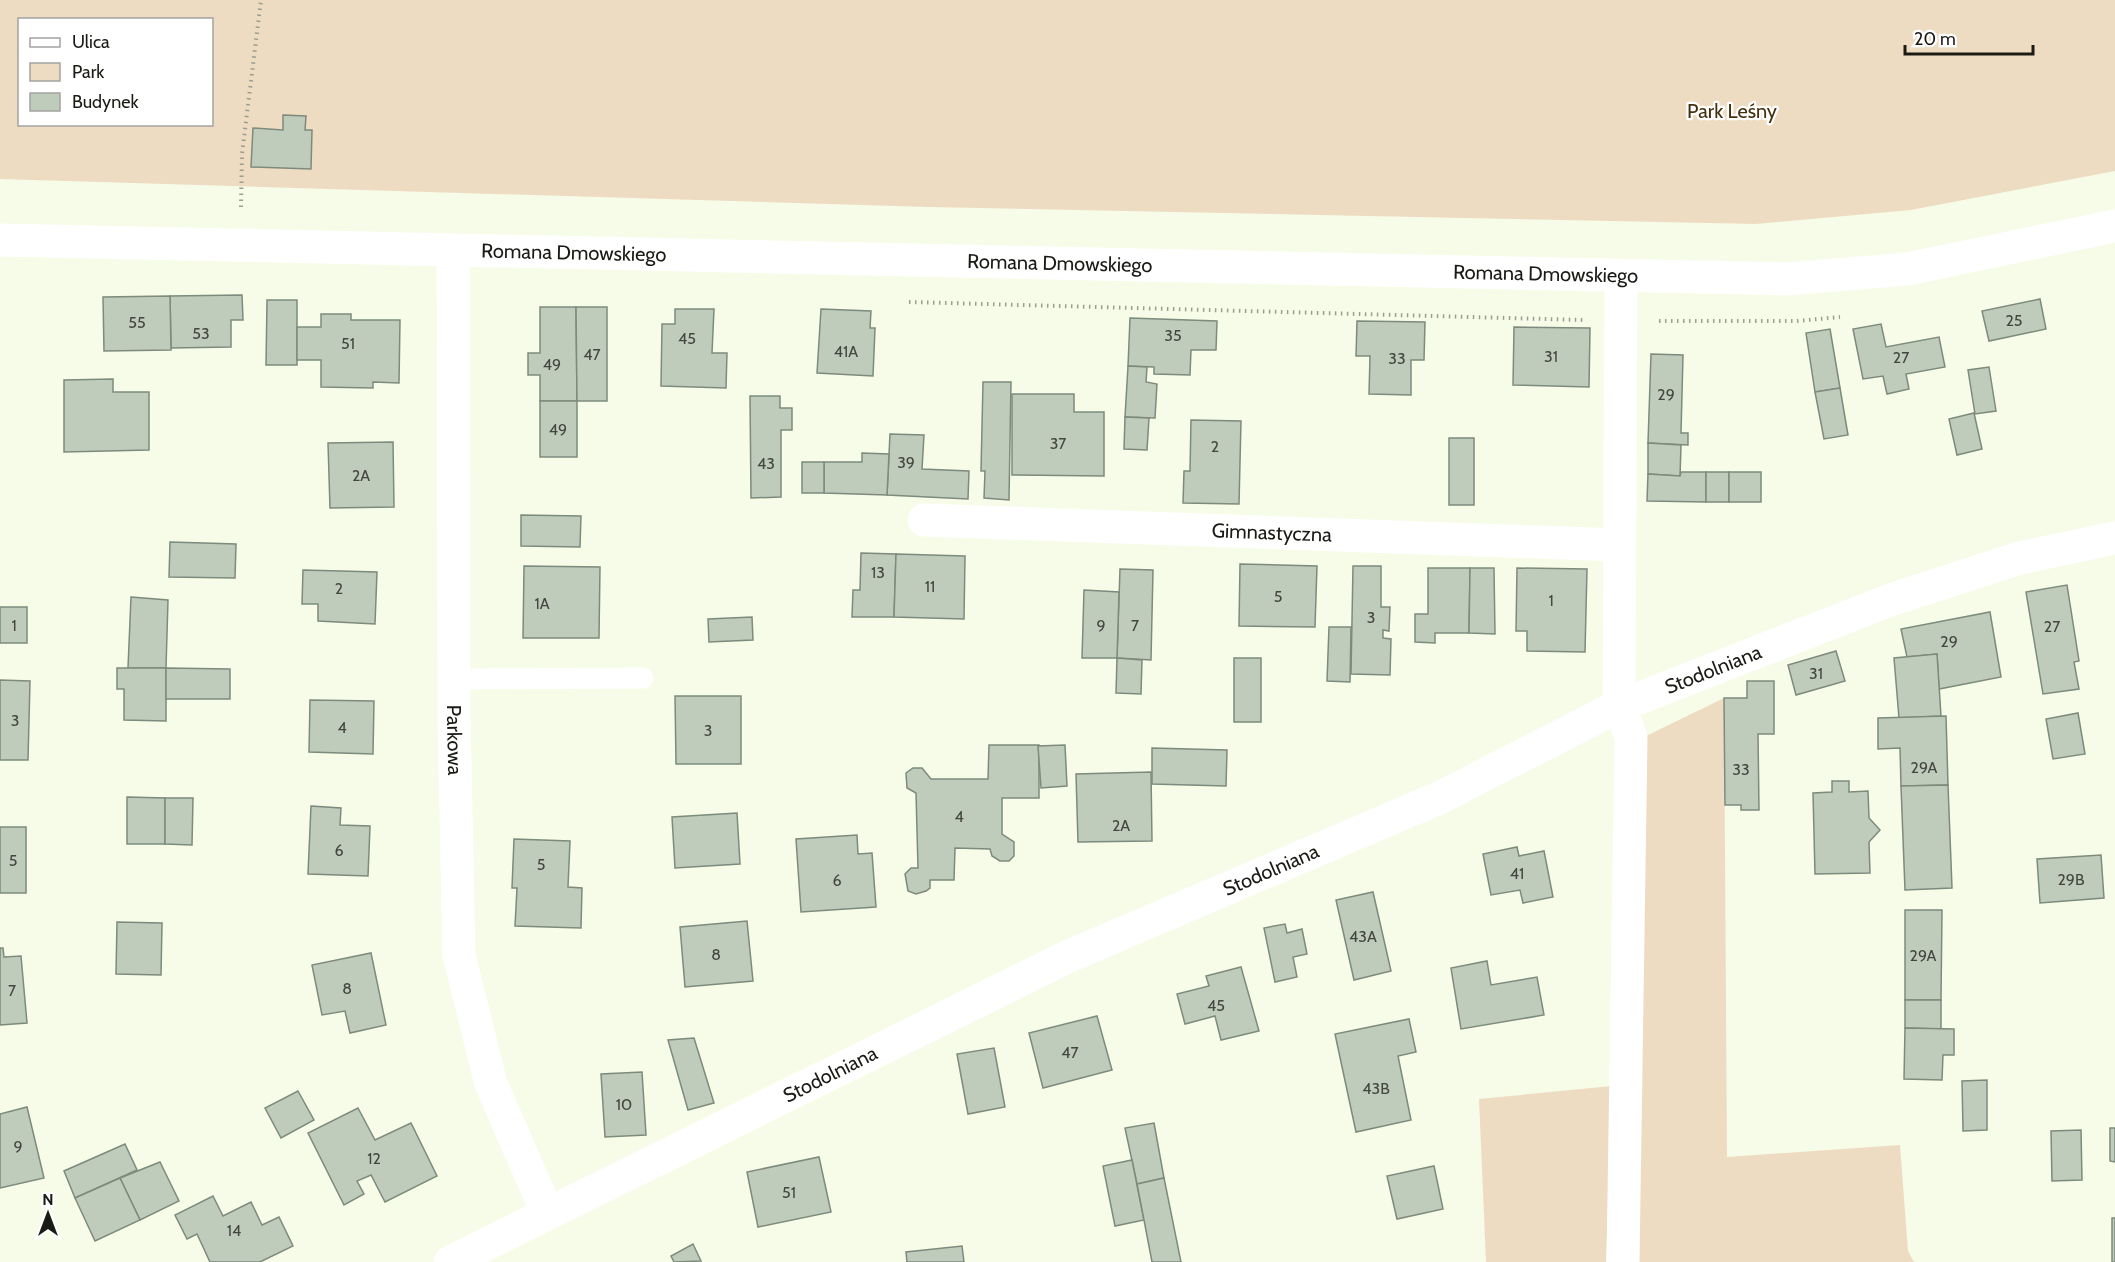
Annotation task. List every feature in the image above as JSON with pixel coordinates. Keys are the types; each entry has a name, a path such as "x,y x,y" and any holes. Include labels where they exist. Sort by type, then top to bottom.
{"street":[{"name":"Romana Dmowskiego","path":"0,240 1788,279 1908,269 2115,226"},
{"name":"Parkowa","path":"453,251 459,955 491,1084 547,1212"},
{"path":"1621,275 1619,706 1631,737 1623,1262"},
{"name":"Gimnastyczna","path":"924,520 1619,545"},
{"name":"Stodolniana","path":"450,1262 547,1212 1067,957 1439,798 1619,706 1893,599 2020,558 2115,538"}],"lane":[{"path":"455,679 643,678"}],"path":[{"path":"241,211 242,154 261,0"}],"green space":[{"name":"Park Leśny","path":"0,0 2115,0 2115,171 1911,210 1756,224 928,207 0,179"},
{"path":"1724,698 1727,1157 1900,1145 1908,1251 1914,1262 1636,1262 1642,738"},
{"path":"1612,1086 1606,1262 1486,1262 1479,1099"}],"building":[{"path":"283,115 306,116 305,130 312,130 311,169 251,167 253,128 283,130"},
{"path":"242,295 243,320 231,320 231,347 171,348 170,296"},
{"path":"170,296 171,350 104,351 103,297"},
{"path":"2040,299 2046,329 1989,341 1982,311"},
{"path":"267,300 297,300 297,365 266,365"},
{"path":"540,307 576,307 577,401 540,401 540,375 528,375 528,353 540,353"},
{"path":"576,307 607,307 607,401 577,401"},
{"path":"675,309 714,309 712,353 727,353 726,388 661,386 662,324 675,324"},
{"path":"821,309 871,311 870,328 875,328 873,376 817,373"},
{"path":"321,314 351,314 351,320 400,320 399,383 373,382 373,388 321,387 321,360 297,360 297,327 321,327"},
{"path":"1130,318 1217,321 1216,350 1191,350 1190,375 1154,374 1154,367 1128,366"},
{"path":"1357,321 1425,322 1424,360 1411,360 1411,395 1369,394 1370,356 1356,356"},
{"path":"1881,324 1886,347 1939,337 1945,367 1906,374 1909,389 1887,394 1883,376 1863,379 1853,329"},
{"path":"1514,327 1590,328 1589,387 1513,385"},
{"path":"1830,329 1840,388 1815,392 1806,333"},
{"path":"1651,354 1683,355 1681,433 1688,433 1688,445 1648,443"},
{"path":"1128,366 1147,367 1146,382 1157,384 1155,418 1125,417"},
{"path":"1989,367 1996,411 1975,414 1968,370"},
{"path":"113,379 113,392 149,392 149,450 64,452 64,380"},
{"path":"983,382 1011,382 1009,500 984,498 985,471 981,471"},
{"path":"1840,388 1848,435 1824,439 1815,392"},
{"path":"1012,394 1074,394 1074,412 1104,412 1104,476 1012,475"},
{"path":"750,396 780,396 780,408 792,408 792,430 781,430 781,497 751,498"},
{"path":"540,401 577,401 577,457 540,457"},
{"path":"1974,413 1982,449 1957,455 1949,419"},
{"path":"1125,417 1149,418 1147,450 1124,449"},
{"path":"1191,420 1241,421 1239,504 1183,503 1184,471 1190,471"},
{"path":"890,434 924,435 922,469 969,471 968,499 887,495"},
{"path":"1449,438 1474,438 1474,505 1449,505"},
{"path":"393,442 394,507 330,508 328,443"},
{"path":"1648,443 1681,445 1680,476 1648,474"},
{"path":"862,453 889,454 887,495 824,493 824,462 862,462"},
{"path":"802,462 824,462 824,493 802,493"},
{"path":"1681,472 1706,472 1706,502 1647,501 1648,474 1680,476"},
{"path":"1706,472 1729,472 1729,502 1706,502"},
{"path":"1729,472 1761,472 1761,502 1729,502"},
{"path":"521,515 581,516 580,547 521,546"},
{"path":"170,542 236,544 235,578 169,577"},
{"path":"861,553 896,554 894,617 852,617 853,590 860,590"},
{"path":"896,554 965,556 964,619 894,617"},
{"path":"1240,564 1317,566 1315,627 1239,626"},
{"path":"524,566 600,567 599,638 523,638"},
{"path":"1353,566 1381,566 1381,607 1390,607 1389,631 1383,630 1383,638 1391,639 1390,675 1351,674"},
{"path":"1428,568 1470,568 1469,633 1435,633 1435,643 1415,642 1415,614 1428,614"},
{"path":"1470,568 1494,568 1495,634 1469,633"},
{"path":"1517,568 1587,569 1585,652 1527,651 1527,631 1516,631"},
{"path":"1120,569 1153,570 1151,660 1117,658"},
{"path":"303,570 377,572 375,624 318,621 318,604 302,604"},
{"path":"2067,585 2079,661 2074,662 2079,689 2043,694 2026,592"},
{"path":"1084,590 1119,592 1117,658 1082,658"},
{"path":"131,597 168,600 166,668 128,668"},
{"path":"0,607 27,607 27,643 0,643"},
{"path":"1990,612 2001,677 1939,689 1937,654 1907,657 1901,629"},
{"path":"752,617 753,640 709,642 708,619"},
{"path":"1329,627 1351,627 1350,682 1327,681"},
{"path":"1836,651 1845,681 1796,695 1788,665"},
{"path":"1937,654 1941,716 1899,718 1894,658"},
{"path":"1117,658 1142,660 1141,694 1116,693"},
{"path":"1234,658 1261,658 1261,722 1234,722"},
{"path":"117,668 166,668 166,721 124,720 124,689 117,689"},
{"path":"166,668 230,669 230,699 166,699"},
{"path":"0,680 30,681 28,760 0,760"},
{"path":"1747,681 1774,681 1774,734 1758,734 1759,810 1741,810 1741,805 1725,805 1724,698 1747,698"},
{"path":"675,696 741,696 741,764 676,764"},
{"path":"310,700 374,701 373,754 309,752"},
{"path":"2078,713 2085,754 2053,759 2046,719"},
{"path":"1946,716 1948,785 1901,786 1900,748 1878,749 1878,718"},
{"path":"989,745 1039,745 1039,798 1002,798 1002,834 1014,842 1014,856 1009,861 1000,861 992,856 990,849 955,848 954,880 930,880 930,888 926,891 916,894 908,891 905,874 911,868 918,868 916,793 907,788 906,773 913,768 922,768 931,779 988,779"},
{"path":"1065,745 1067,786 1041,788 1038,746"},
{"path":"1152,748 1227,750 1226,786 1152,784"},
{"path":"1151,772 1152,841 1078,842 1076,774"},
{"path":"1832,781 1849,781 1849,792 1868,791 1869,818 1880,830 1869,842 1870,873 1815,874 1813,793 1832,792"},
{"path":"1948,785 1952,888 1905,890 1901,786"},
{"path":"127,797 165,798 165,844 127,844"},
{"path":"165,798 193,798 192,845 165,844"},
{"path":"311,806 341,808 340,825 370,826 368,876 308,874"},
{"path":"737,813 740,864 675,868 672,817"},
{"path":"0,827 26,827 26,893 0,893"},
{"path":"857,835 858,854 872,853 876,907 801,912 796,839"},
{"path":"514,839 570,841 568,887 582,888 581,928 515,926 517,888 512,888"},
{"path":"1517,847 1519,856 1544,851 1553,897 1523,903 1520,890 1491,895 1483,854"},
{"path":"2101,855 2104,898 2040,903 2037,859"},
{"path":"1373,892 1391,971 1354,980 1336,900"},
{"path":"1905,910 1942,910 1941,1000 1905,1000"},
{"path":"747,921 753,981 685,987 680,927"},
{"path":"117,922 162,923 161,975 116,974"},
{"path":"1285,924 1287,933 1302,929 1307,954 1293,957 1297,977 1275,982 1264,928"},
{"path":"0,948 3,948 4,957 21,956 27,1023 0,1025"},
{"path":"371,953 386,1025 350,1033 345,1011 322,1015 312,965"},
{"path":"1487,961 1491,985 1537,977 1544,1015 1461,1029 1451,968"},
{"path":"1241,967 1259,1031 1221,1040 1215,1016 1185,1024 1177,994 1209,986 1206,976"},
{"path":"1905,1000 1941,1000 1941,1029 1905,1028"},
{"path":"1097,1016 1112,1070 1043,1088 1029,1033"},
{"path":"1409,1019 1416,1052 1398,1056 1411,1120 1356,1132 1335,1034"},
{"path":"1905,1028 1954,1029 1954,1055 1943,1055 1942,1080 1904,1079"},
{"path":"694,1038 714,1103 688,1110 668,1040"},
{"path":"994,1048 1005,1107 968,1114 957,1054"},
{"path":"642,1072 646,1135 605,1137 601,1074"},
{"path":"1987,1080 1987,1130 1963,1131 1962,1081"},
{"path":"298,1091 314,1120 281,1138 265,1108"},
{"path":"27,1107 44,1178 0,1188 0,1114"},
{"path":"358,1108 375,1140 411,1123 437,1176 385,1202 371,1175 357,1181 364,1194 344,1205 308,1133"},
{"path":"1154,1123 1164,1178 1137,1184 1125,1128"},
{"path":"2110,1128 2115,1128 2115,1162 2110,1161"},
{"path":"2081,1130 2082,1180 2052,1181 2051,1131"},
{"path":"125,1144 137,1170 75,1198 64,1171"},
{"path":"819,1157 831,1212 758,1227 747,1172"},
{"path":"1132,1160 1144,1220 1115,1226 1103,1166"},
{"path":"160,1162 179,1201 140,1220 120,1178"},
{"path":"1434,1166 1443,1209 1397,1219 1387,1176"},
{"path":"120,1178 140,1220 95,1241 75,1198"},
{"path":"1164,1178 1181,1262 1152,1262 1137,1184"},
{"path":"213,1196 223,1216 251,1202 262,1225 279,1217 293,1246 260,1262 210,1262 197,1234 187,1239 175,1215"},
{"path":"2112,1218 2115,1218 2115,1262 2112,1262"},
{"path":"693,1244 701,1261 674,1262 671,1256"},
{"path":"962,1246 964,1262 907,1262 906,1252"}]}
